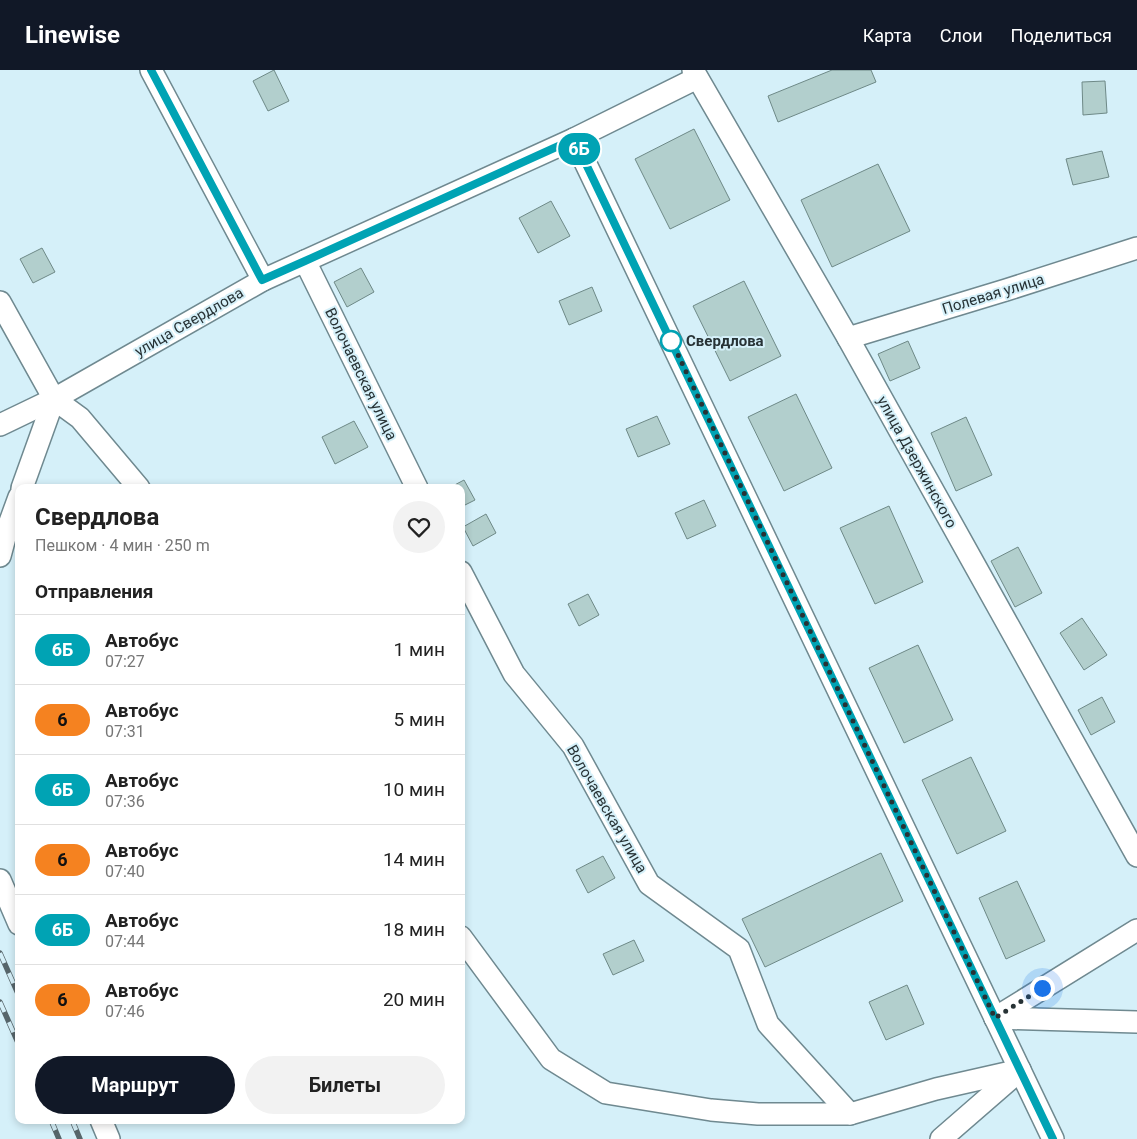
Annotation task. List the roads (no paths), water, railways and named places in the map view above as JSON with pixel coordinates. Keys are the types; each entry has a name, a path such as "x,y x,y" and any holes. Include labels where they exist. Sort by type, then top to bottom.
{"street":[{"path":"151,70 262,280"},
{"name":"улица Свердлова","path":"0,425 54,400 262,280 574,139 695,74"},
{"name":"улица Дзержинского","path":"695,74 848,338 1137,856"},
{"path":"574,139 1053,1139"},
{"name":"Полевая улица","path":"848,338 1137,248"},
{"name":"Волочаевская улица","path":"305,261 415,484"},
{"path":"0,302 54,400 80,418 136,484"},
{"path":"23,484 54,400"},
{"path":"0,556 15,508"},
{"name":"Волочаевская улица","path":"465,580 514,674 573,746 650,884 739,949 768,1024 850,1114"},
{"path":"0,880 15,915"},
{"path":"995,1018 1137,930"},
{"path":"465,942 552,1059 606,1093 711,1110 758,1114 850,1114 936,1089 1020,1070"},
{"path":"995,1018 1137,1022"},
{"path":"941,1139 1020,1070"},
{"path":"103,1124 109,1139"}],"railway":[{"path":"0,953 15,987"},
{"path":"0,1002 15,1036"},
{"path":"53,1124 59,1139"},
{"path":"74,1124 80,1139"}],"place":[{"name":"Свердлова","path":"671,341"}]}
